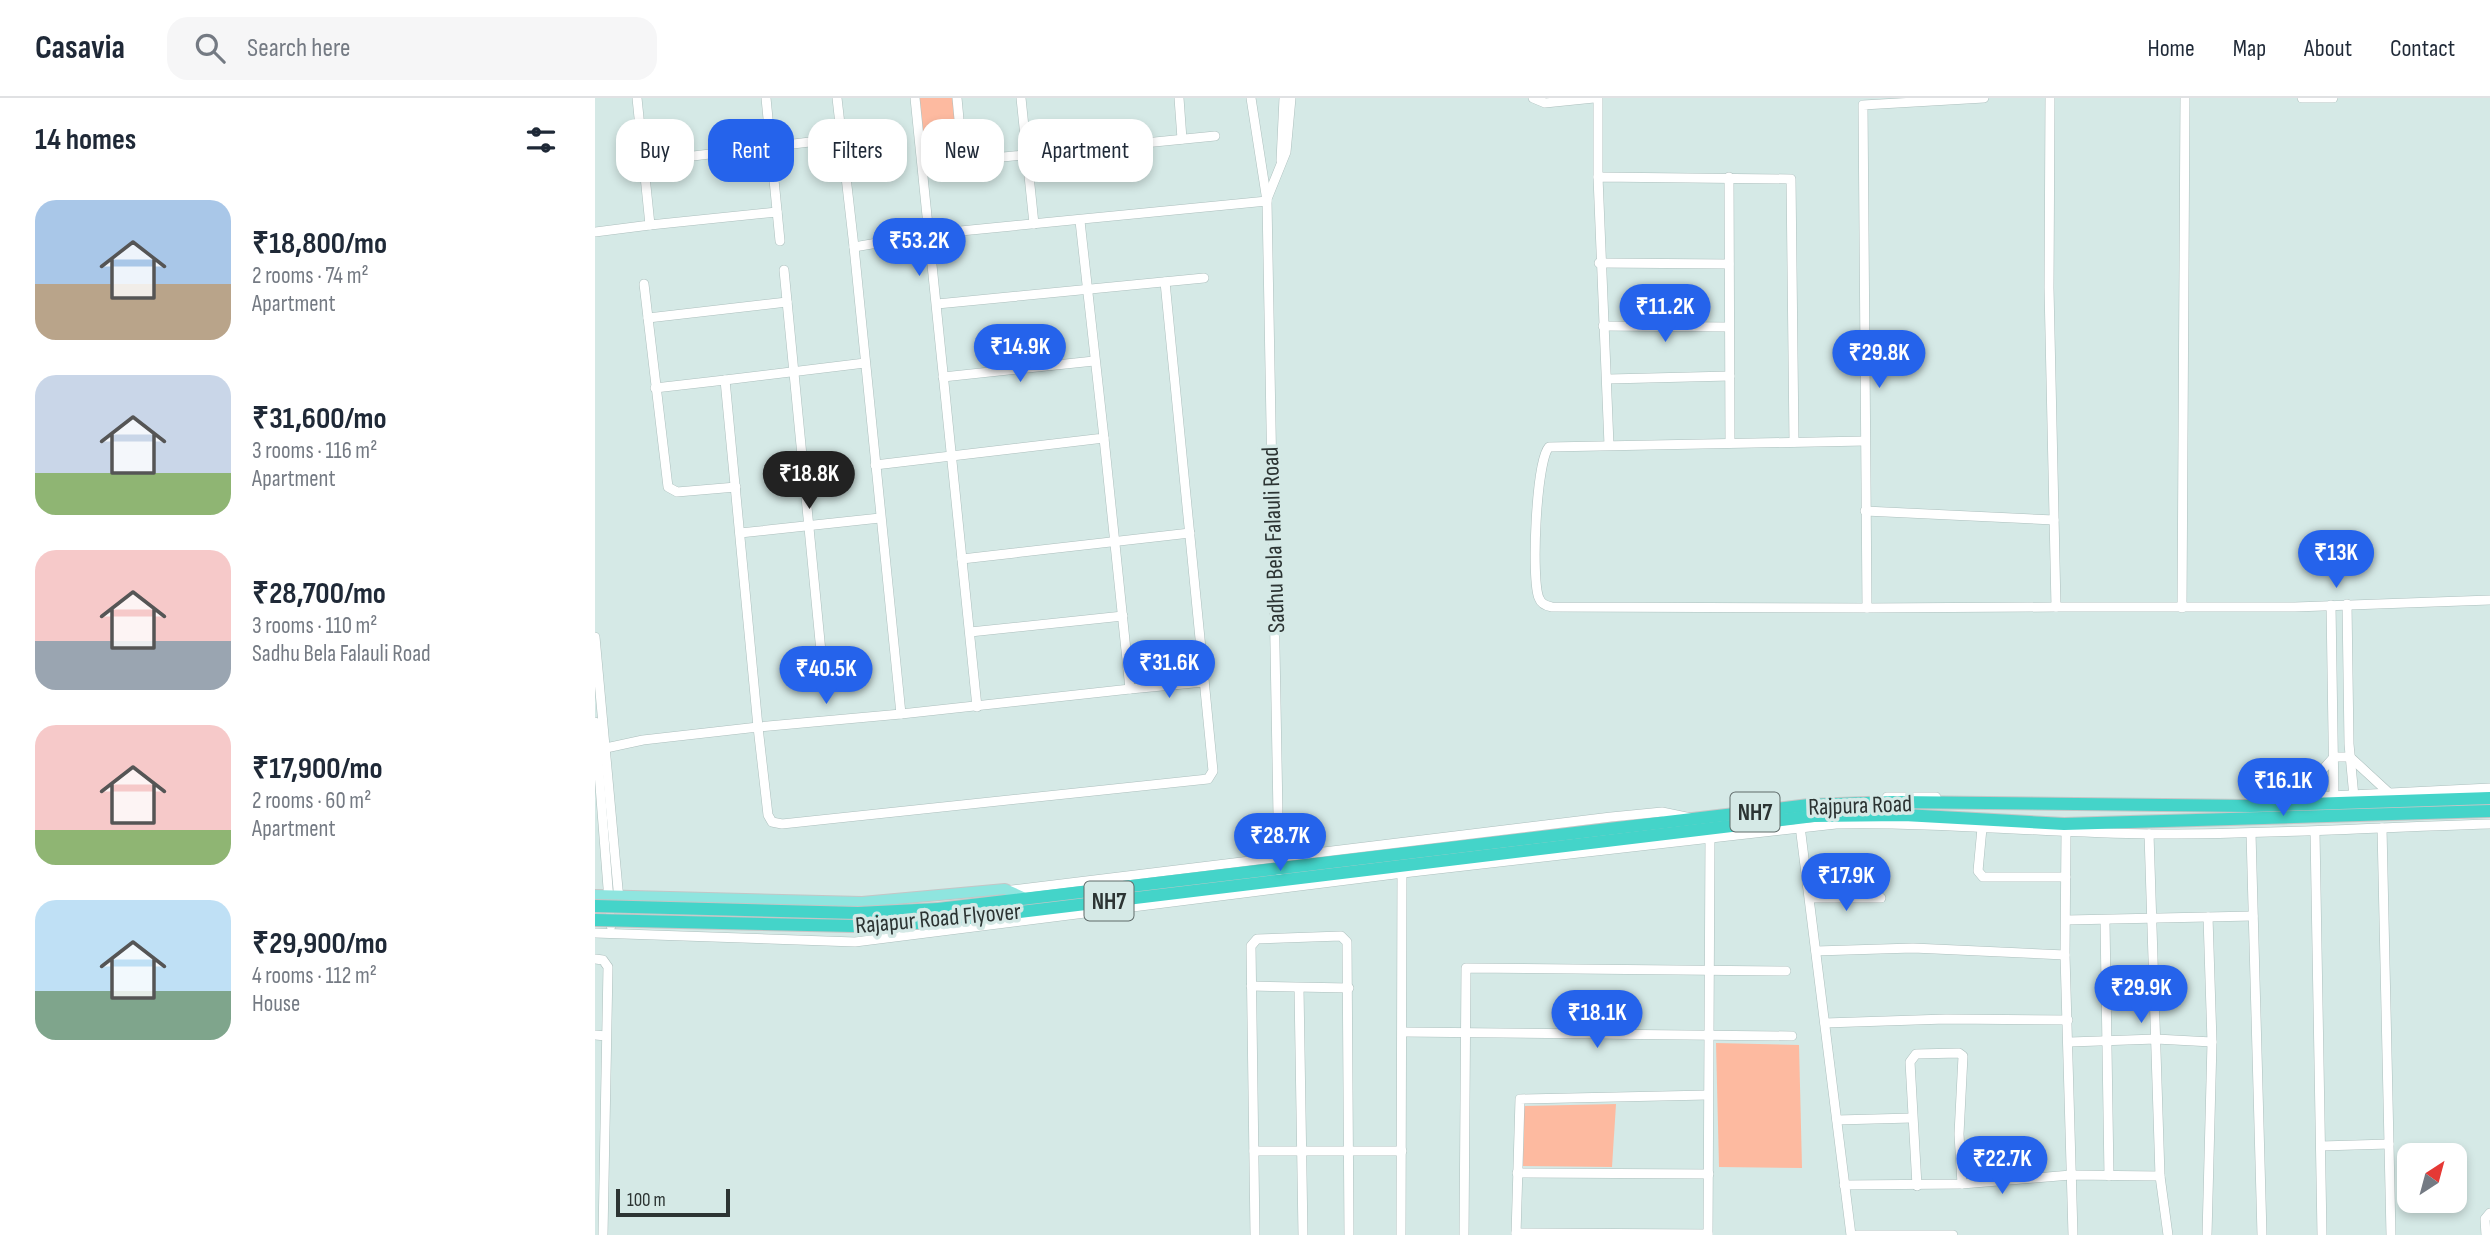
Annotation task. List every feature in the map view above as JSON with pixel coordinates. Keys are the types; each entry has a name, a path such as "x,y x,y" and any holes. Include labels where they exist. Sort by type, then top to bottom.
{"highway":[{"name":"Rajpura Road","path":"1402,864 1693,819 1809,805 1854,803 2251,806 2490,798"},
{"name":"Rajpura Road","path":"1025,898 1279,868 1402,864 1814,816 2077,824 2490,811"},
{"name":"Rajapur Road Flyover","path":"595,920 853,926 1279,868"},
{"name":"Rajapur Road Flyover","path":"595,906 937,916 1025,898"}],"main road":[{"path":"595,895 615,898 862,902 1012,890 1025,898"}],"street":[{"path":"637,98 639,119"},
{"path":"766,98 768,119"},
{"path":"837,98 840,119"},
{"path":"915,98 921,148"},
{"path":"957,98 959,119"},
{"path":"1021,98 1023,119"},
{"path":"1179,98 1182,139"},
{"path":"1251,98 1267,201"},
{"path":"1281,163 1284,98"},
{"path":"1267,201 1286,152 1291,98"},
{"path":"1533,98 1545,103 1596,98 1599,263 1609,379 1609,445"},
{"path":"1867,608 1863,102 1984,98"},
{"path":"2050,98 2049,288 2056,607"},
{"path":"2182,608 2185,98"},
{"path":"2302,98 2333,98"},
{"path":"1153,142 1215,136"},
{"path":"1598,177 1791,179 1794,442"},
{"path":"1729,177 1727,327 1730,443"},
{"path":"645,182 650,225"},
{"path":"774,182 780,241"},
{"path":"847,182 901,714"},
{"path":"925,182 977,707"},
{"path":"1030,182 1034,224"},
{"path":"854,247 930,234 1267,201"},
{"name":"Sadhu Bela Falauli Road","path":"1267,201 1279,868"},
{"path":"595,232 777,212"},
{"path":"1080,221 1130,689"},
{"path":"1599,263 1729,264"},
{"path":"784,270 822,662"},
{"path":"937,304 1204,278"},
{"path":"725,380 758,727 768,815 772,822 782,824 1202,782 1211,777 1213,771 1165,282"},
{"path":"645,284 668,487 677,492 736,487"},
{"path":"648,317 787,302"},
{"path":"1603,326 1727,327"},
{"path":"943,377 1094,361"},
{"path":"655,388 865,363"},
{"path":"1609,379 1730,376"},
{"path":"876,465 1104,438"},
{"path":"1865,442 1552,445 1543,455 1538,488 1538,597 1546,606 1867,608 2182,608 2490,600"},
{"path":"1865,511 2054,520"},
{"path":"740,533 880,519"},
{"path":"963,559 1189,533"},
{"path":"2347,604 2350,757 2354,795"},
{"path":"2331,605 2334,797"},
{"path":"970,632 1123,616"},
{"path":"595,637 606,748 616,933"},
{"path":"606,748 643,740 758,727 1204,682"},
{"path":"595,722 598,786 615,898"},
{"path":"2297,798 2334,757 2350,757 2388,792"},
{"path":"1854,803 1899,796 2079,801 2334,797 2490,788"},
{"path":"1012,890 1279,868 1662,812 1693,819"},
{"path":"595,933 855,942 1402,864 1905,819 1982,828 2150,834 2315,832 2334,827 2490,824"},
{"path":"1800,827 1811,898 1851,1235"},
{"path":"1982,828 1979,871 1983,877 2066,877"},
{"path":"2382,828 2392,1235"},
{"path":"2066,832 2065,955 2070,1042 2073,1235"},
{"path":"2315,832 2322,1235"},
{"path":"2251,833 2262,1235"},
{"path":"2150,834 2160,1176 2168,1235"},
{"path":"1708,1096 1523,1097 1518,1104 1516,1234 1709,1234 1710,836"},
{"path":"1401,1235 1402,864"},
{"path":"1811,898 1881,898"},
{"path":"2067,920 2253,916"},
{"path":"2207,1235 2212,1042 2208,917"},
{"path":"2105,921 2109,1176"},
{"path":"1255,1235 1251,946 1254,940 1341,936 1347,942 1349,988 1349,1235"},
{"path":"1817,951 1913,948 2065,955"},
{"path":"595,959 603,960 608,967 607,1035 600,1113 599,1187 603,1235"},
{"path":"1464,1235 1464,973 1468,967 1786,971"},
{"path":"1251,986 1349,988"},
{"path":"1299,988 1303,1235"},
{"path":"1825,1023 1946,1019 2068,1020"},
{"path":"1402,1032 1792,1036"},
{"path":"595,1035 607,1035"},
{"path":"2070,1042 2156,1039 2212,1042"},
{"path":"1917,1186 1912,1118 1912,1056 1930,1052 1959,1053 1963,1063 1959,1134 1962,1184"},
{"path":"1837,1120 1912,1118"},
{"path":"2321,1146 2389,1144"},
{"path":"1254,1151 1402,1151"},
{"path":"1517,1173 1709,1174"},
{"path":"1844,1185 1917,1186 2071,1175 2160,1176"},
{"path":"2486,1235 2486,1219 2490,1213"},
{"path":"1857,1235 1953,1235"}],"shaded area":[{"path":"919,98 953,98 955,119 921,119"},
{"path":"1716,1043 1799,1045 1802,1168 1719,1167"},
{"path":"1616,1104 1612,1167 1523,1166 1524,1106"}]}
